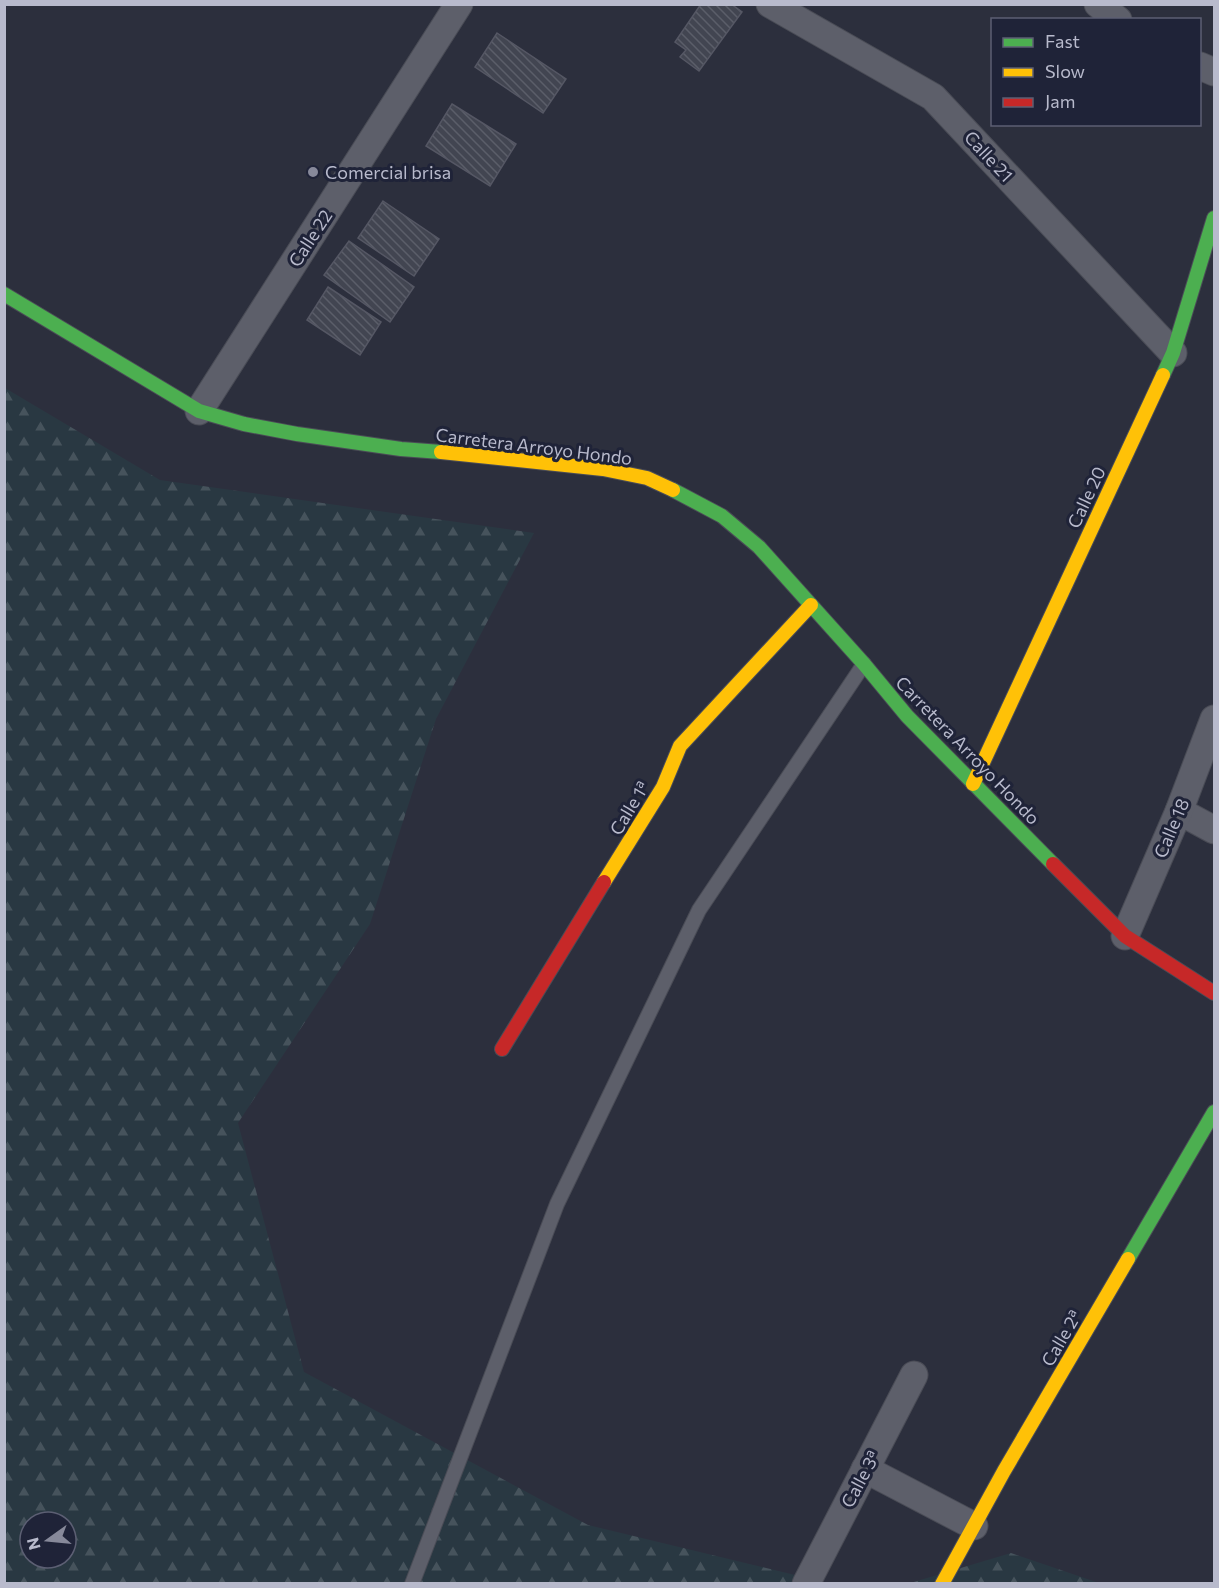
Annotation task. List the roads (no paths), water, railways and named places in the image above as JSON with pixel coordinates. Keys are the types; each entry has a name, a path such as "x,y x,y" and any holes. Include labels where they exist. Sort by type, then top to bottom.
{"street":[{"name":"Calle 22","path":"200,411 459,4"},
{"name":"Calle 21","path":"770,4 933,97 1173,353"},
{"path":"1098,4 1116,18"},
{"path":"1201,66 1215,72"},
{"name":"Calle 20","path":"973,784 1173,353 1215,218"},
{"name":"Carretera Arroyo Hondo","path":"4,294 200,411 244,424 297,434 401,449 592,468 647,478 722,516 759,547 864,664 907,716 1125,936 1215,993"},
{"name":"Calle 1ª","path":"502,1049 663,787 680,746 811,604"},
{"name":"Calle 18","path":"1125,936 1179,811 1215,719"},
{"path":"1179,811 1215,830"},
{"name":"Calle 2ª","path":"942,1584 1215,1112"},
{"name":"Calle 3ª","path":"806,1584 914,1375"},
{"path":"865,1469 974,1526"}],"lane":[{"path":"412,1584 557,1204 699,910 864,664"}],"place":[{"name":"Comercial brisa","path":"313,172"}]}
